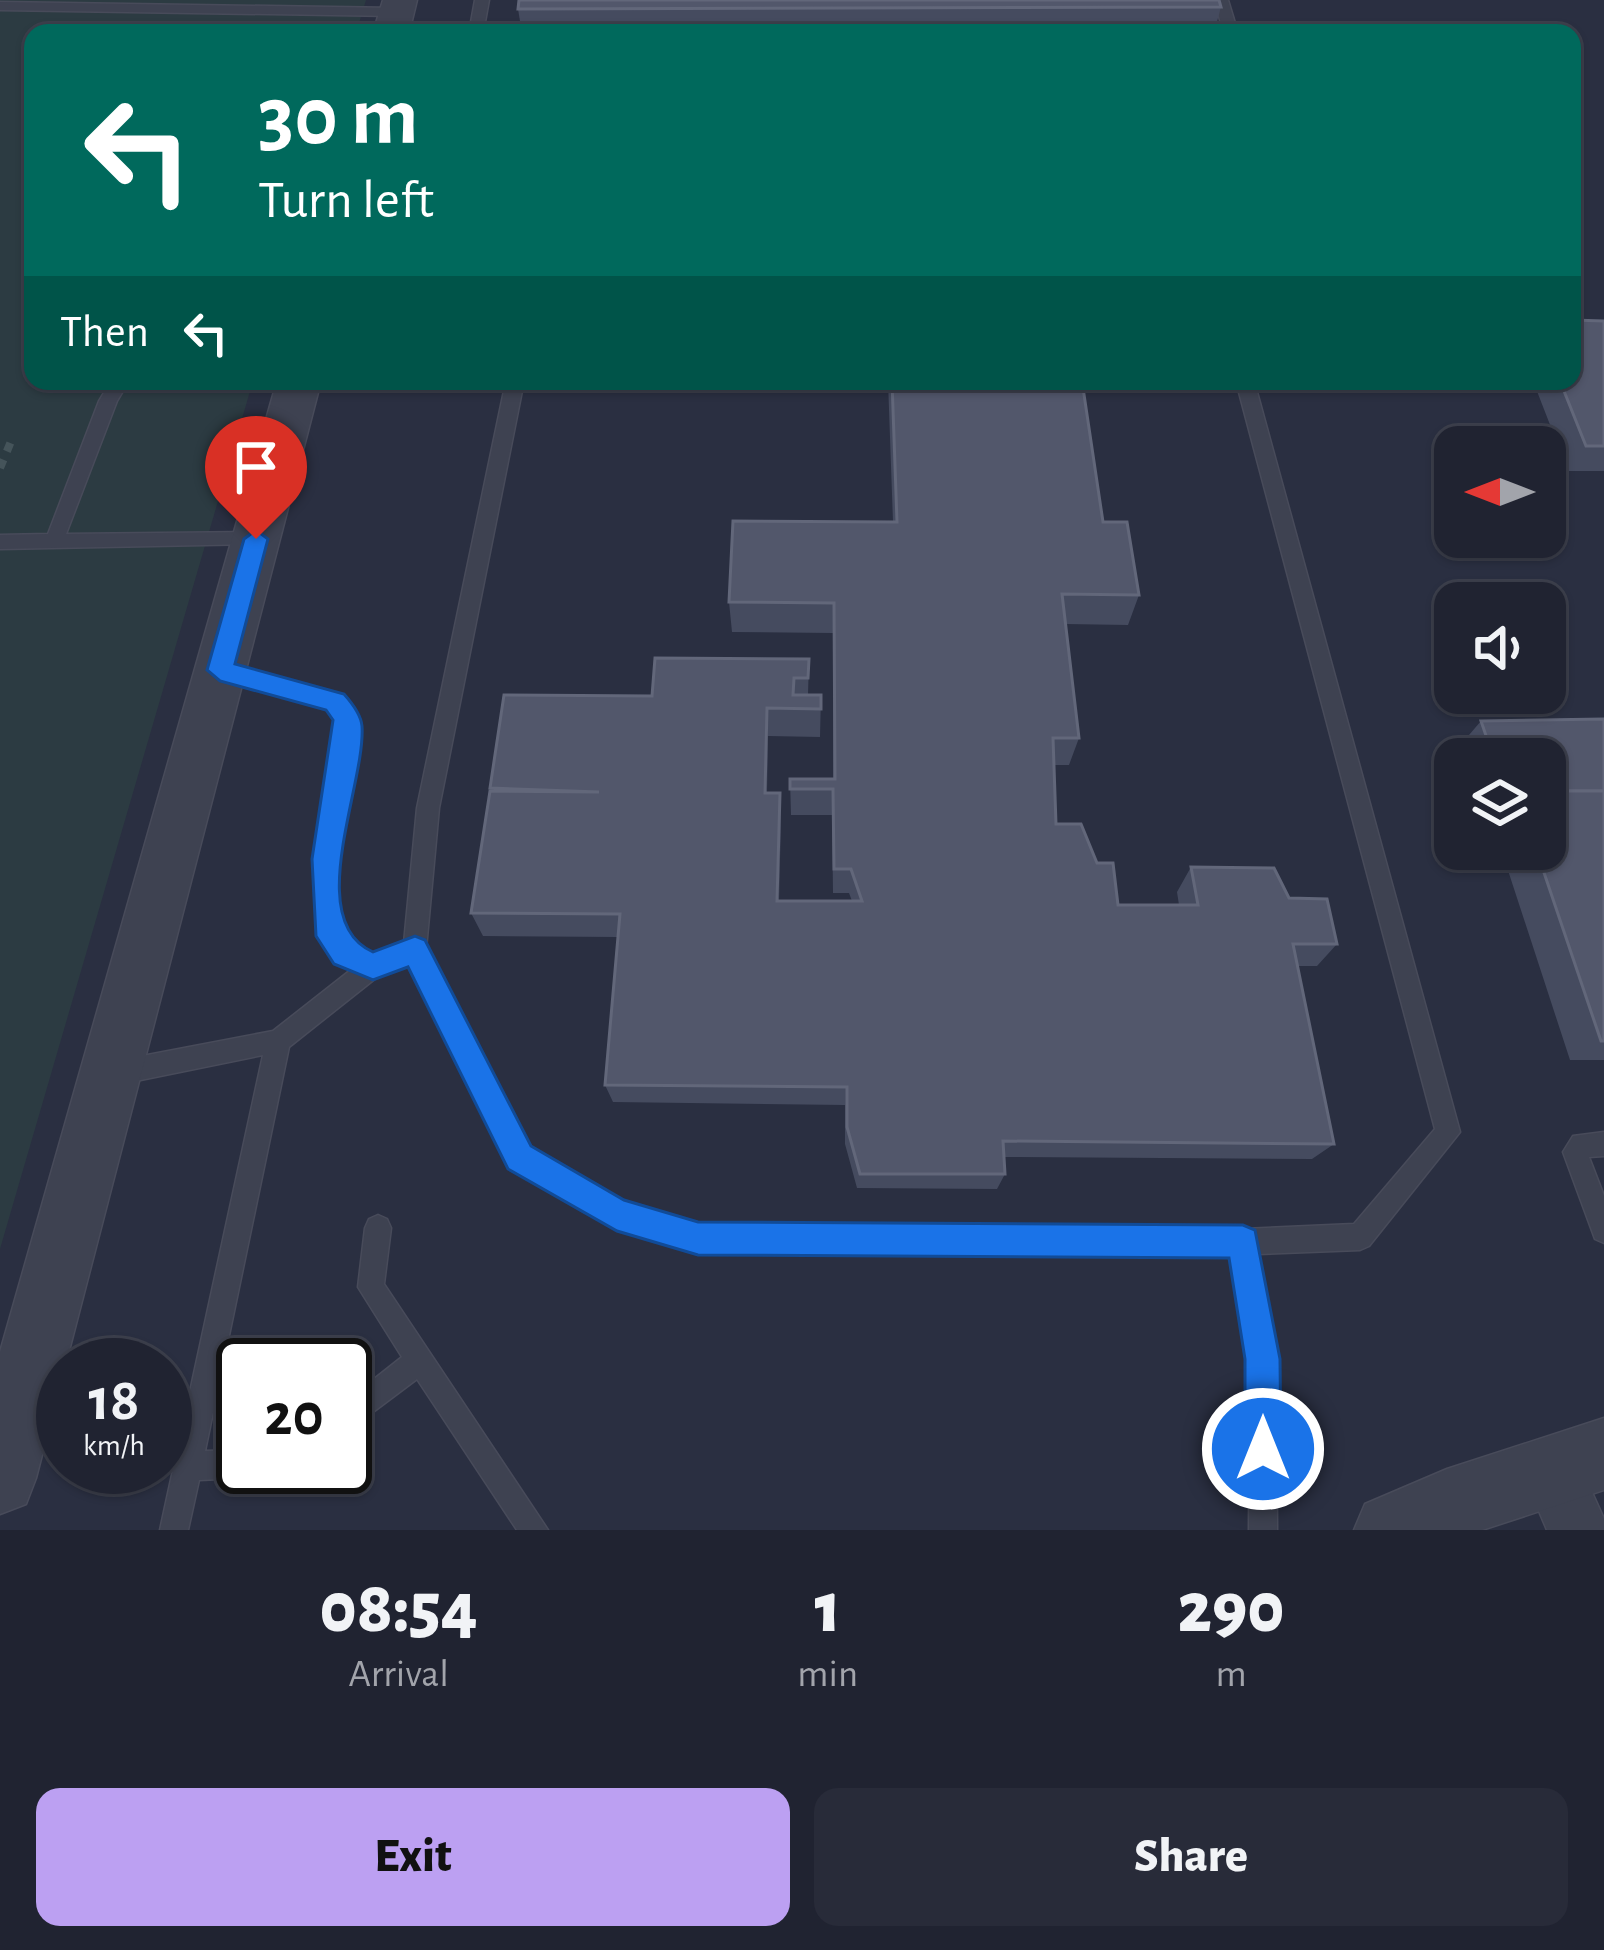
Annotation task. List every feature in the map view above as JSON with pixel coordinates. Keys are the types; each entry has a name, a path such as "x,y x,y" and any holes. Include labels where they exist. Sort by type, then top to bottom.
{"street":[{"path":"0,1478 297,390"},
{"path":"1391,1530 1578,1484"}],"lane":[{"path":"0,6 395,15"},
{"path":"55,542 115,390"},
{"path":"513,390 428,808 415,950 520,1158 617,1215 698,1239 1243,1242 1360,1238 1448,1132 1247,390"},
{"path":"0,542 256,539"},
{"path":"220,670 335,702 345,715 349,726 326,859 331,936 345,954 373,966"},
{"path":"108,1075 278,1041 373,966 415,950"},
{"path":"192,1443 278,1041"},
{"path":"1604,1144 1582,1145 1576,1152 1604,1230"},
{"path":"378,1228 370,1287 534,1530"},
{"path":"1243,1242 1263,1359 1263,1530"},
{"path":"372,1397 419,1360"},
{"path":"173,1530 181,1494"}],"path":[{"path":"0,468 12,439"}],"shaded area":[{"path":"0,0 366,0 359,24 24,24 24,390 250,390 0,1249"}],"building":[{"path":"519,0 1219,0 1221,7 518,9"},
{"path":"1581,320 1604,321 1604,446 1586,446 1564,390 1581,390"},
{"path":"892,390 1083,390 1103,522 1127,522 1139,595 1062,594 1079,738 1053,738 1056,824 1081,824 1097,863 1113,863 1118,905 1198,905 1191,867 1274,868 1289,898 1327,899 1337,944 1293,944 1334,1144 1003,1141 1005,1174 860,1174 847,1127 847,1087 605,1085 620,914 471,913 490,791 599,792 490,788 504,695 652,696 655,658 809,659 808,678 794,678 793,695 821,695 821,709 767,708 765,793 780,793 777,901 862,901 851,869 834,869 833,789 790,789 790,779 835,779 834,603 729,602 733,521 897,522"},
{"path":"1604,719 1604,791 1566,791 1566,738 1487,738 1481,721"},
{"path":"1566,791 1604,791 1601,1041 1543,870 1566,870"}],"route":[{"path":"256,539 220,670 335,702 345,715 349,726 326,859 331,936 345,954 373,966 415,950 520,1158 617,1215 698,1239 1243,1242 1263,1359 1263,1449"}]}
